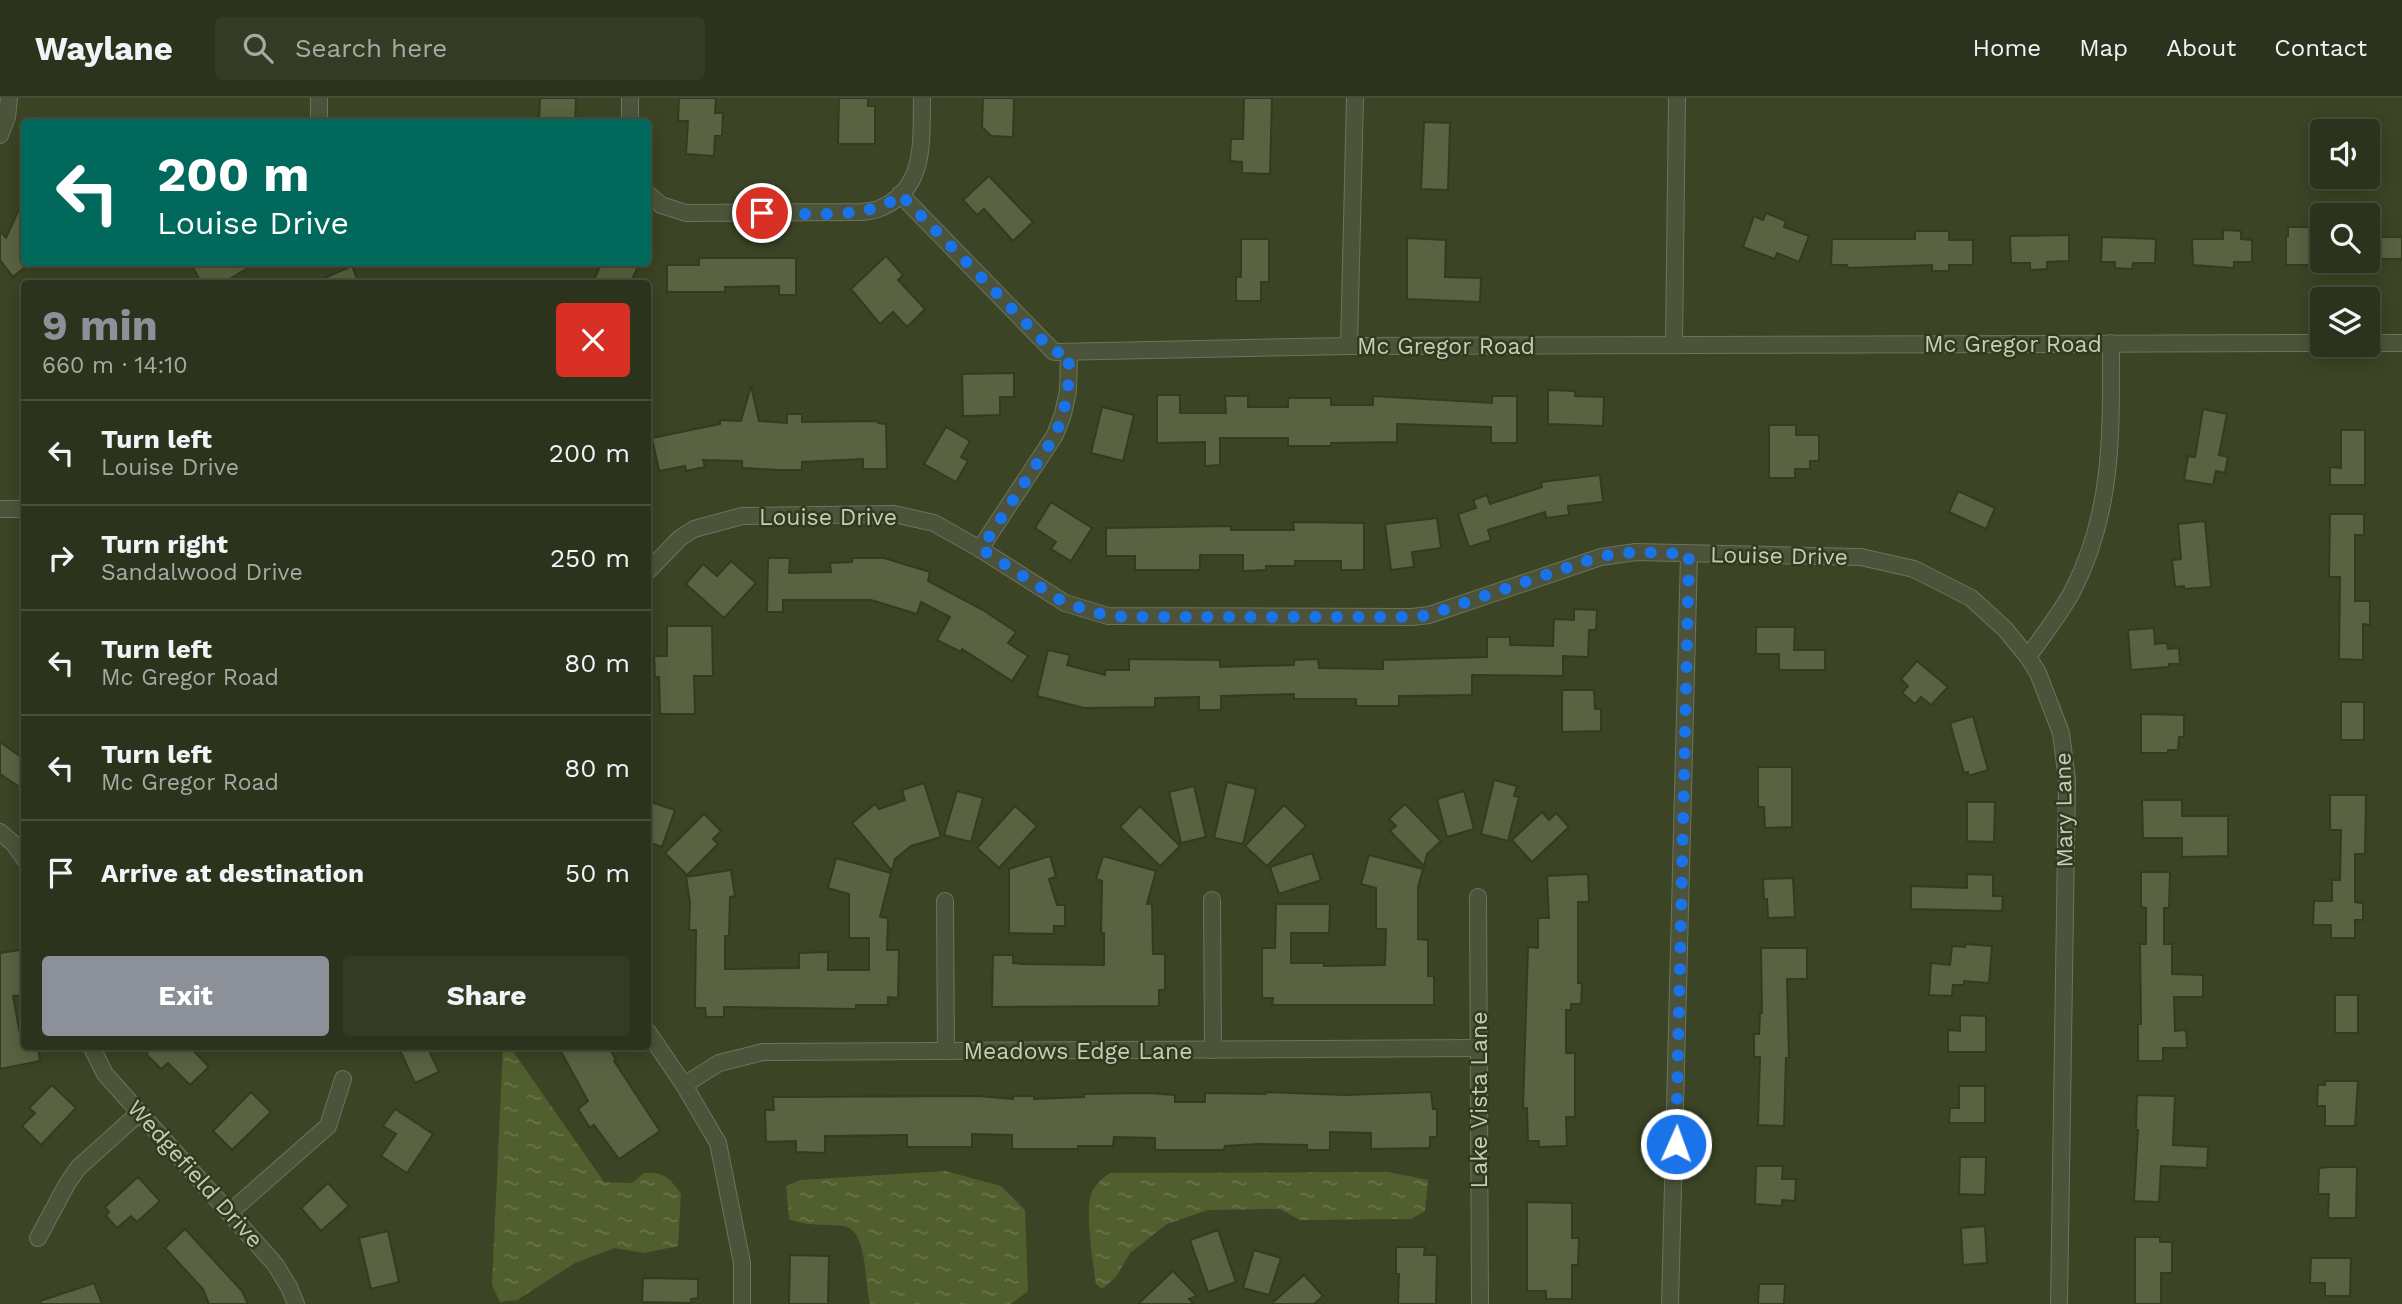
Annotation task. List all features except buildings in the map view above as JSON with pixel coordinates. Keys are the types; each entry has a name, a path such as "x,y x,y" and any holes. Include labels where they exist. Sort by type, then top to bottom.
{"street":[{"path":"0,135 7,117 9,98"},
{"path":"319,98 319,119"},
{"path":"630,98 630,119"},
{"path":"651,197 661,205 676,211 700,213 862,212 880,208 900,194 913,178 920,160 922,98"},
{"path":"1349,346 1355,98"},
{"path":"1674,345 1677,98"},
{"name":"Mc Gregor Road","path":"900,194 1054,352 1349,346 2310,343"},
{"path":"2028,657 2072,591 2090,549 2101,513 2112,442 2111,343"},
{"path":"2380,343 2402,343"},
{"path":"981,549 1055,436 1068,391 1069,353"},
{"path":"0,509 21,509"},
{"name":"Louise Drive","path":"651,568 680,538 694,529 742,516 894,514 934,523 981,549 1065,603 1108,616 1412,617 1429,615 1601,556 1636,552 1861,558 1914,569 1971,598 2005,628 2028,657"},
{"path":"1670,1304 1689,554"},
{"name":"Mary Lane","path":"2028,657 2038,673 2062,733 2067,780 2059,1304"},
{"path":"0,832 21,854"},
{"name":"Lake Vista Lane","path":"1478,897 1480,1304"},
{"path":"1212,900 1213,1050"},
{"path":"945,901 946,1051"},
{"path":"651,1036 718,1143 742,1263 742,1304"},
{"name":"Meadows Edge Lane","path":"684,1085 719,1063 763,1052 1479,1048"},
{"name":"Wedgefield Drive","path":"93,1050 105,1074 275,1264 296,1304"},
{"path":"229,1213 328,1126 343,1079"},
{"path":"38,1238 66,1184 78,1168 139,1113"}],"water":[{"path":"503,1050 512,1050 604,1182 632,1183 644,1173 651,1173 662,1175 673,1183 681,1194 678,1246 644,1253 614,1248 575,1263 517,1300 500,1302 492,1285"},
{"path":"945,1171 1001,1186 1025,1210 1028,1291 1011,1304 870,1304 861,1247 851,1230 843,1226 809,1224 789,1219 786,1186 800,1180"},
{"path":"1388,1172 1428,1180 1425,1211 1411,1219 1300,1220 1280,1209 1208,1210 1167,1224 1130,1253 1116,1277 1102,1289 1096,1284 1089,1229 1090,1199 1097,1184 1110,1173"}],"route":[{"path":"762,213 871,211 900,194 1054,352 1069,353 1068,391 1055,436 981,549 1065,603 1108,616 1131,617 1412,617 1429,615 1601,556 1636,552 1689,554 1676,1144"}]}
